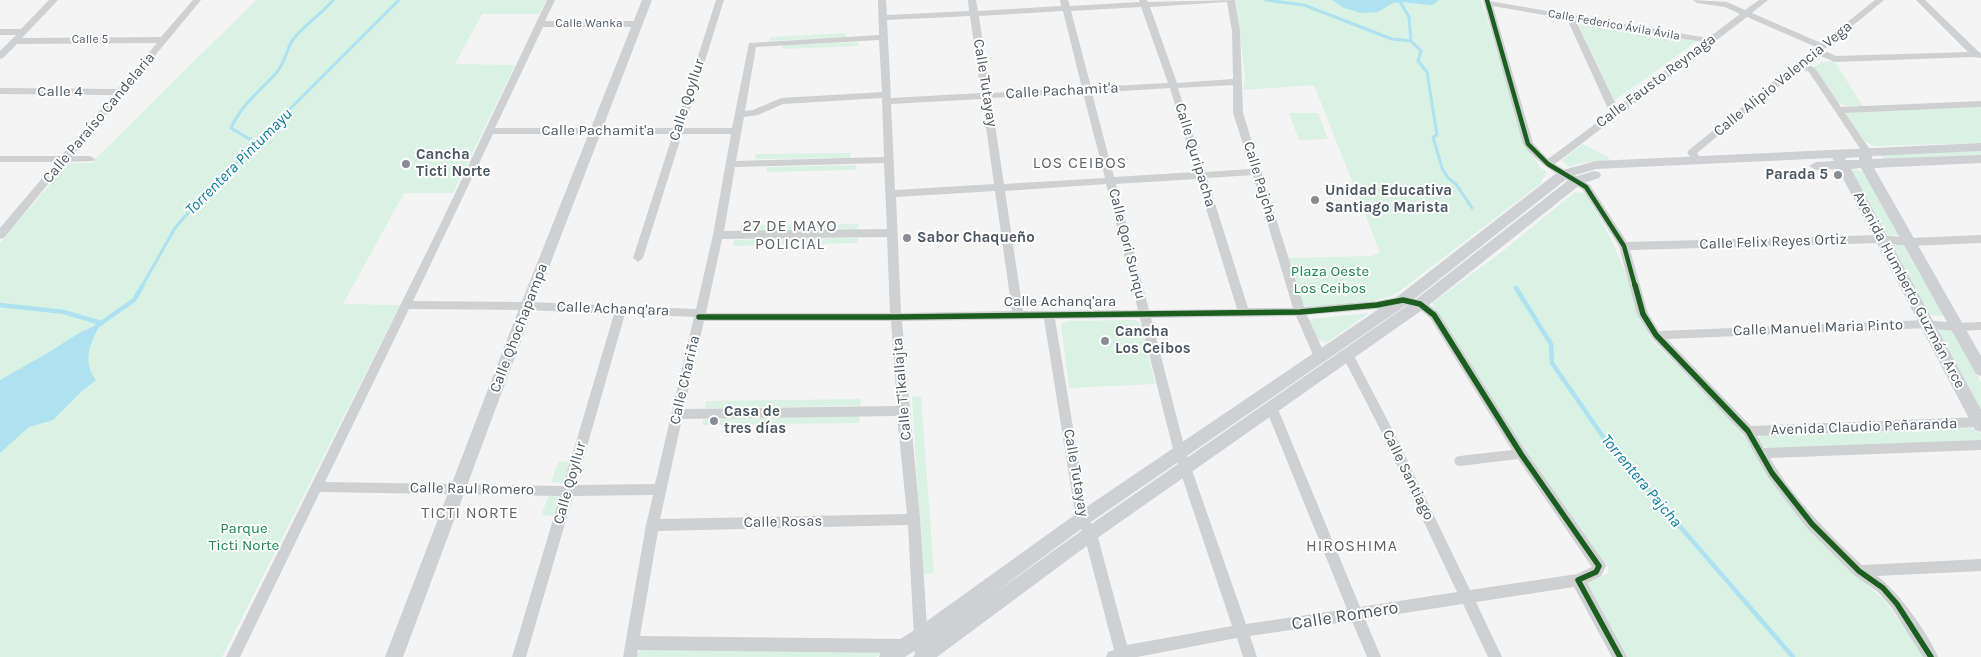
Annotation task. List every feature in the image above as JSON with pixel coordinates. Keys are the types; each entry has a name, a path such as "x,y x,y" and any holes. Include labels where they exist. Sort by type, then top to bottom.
{"main road":[{"path":"1086,527 1186,469 1420,304 1483,256 1570,177 1605,173 1840,160 1981,147"},
{"path":"1866,158 1981,159"},
{"name":"Avenida Humberto Guzmán Arce","path":"1866,158 1981,370"},
{"path":"888,657 916,647 1086,527 1180,453 1403,300 1470,248 1570,177 1596,165 1697,160 1840,160"},
{"name":"Avenida Humberto Guzmán Arce","path":"1840,160 1880,239 1981,423"},
{"path":"1470,248 1483,256"}],"street":[{"path":"0,56 54,0"},
{"name":"Calle Paraíso Candelaria","path":"0,235 197,0"},
{"path":"233,657 551,0"},
{"name":"Calle Qhochapampa","path":"394,657 527,306 598,130 647,0"},
{"name":"Calle Qoyllur","path":"638,258 720,0"},
{"name":"Calle T'ikallajta","path":"882,0 896,317 914,519 916,647"},
{"name":"Calle Tutayay","path":"972,0 1018,315"},
{"path":"884,18 974,14 1065,4 1229,0"},
{"name":"Calle Pajcha","path":"1229,0 1236,31 1238,113 1300,312 1320,357"},
{"path":"1697,0 1727,5 1747,12 1820,49 1835,59 1979,57"},
{"name":"Calle Fausto Reynaga","path":"1548,164 1614,112 1764,0"},
{"name":"Calle Alipio Valencia Vega","path":"1697,160 1692,152 1880,0"},
{"path":"1920,0 1979,57"},
{"name":"Calle Quripacha","path":"1144,2 1173,85 1244,312"},
{"path":"1487,2 1528,144 1548,164 1589,191 1624,246 1643,314 1656,335 1748,431 1772,472 1812,524 1859,571 1883,588 1897,604 1931,657"},
{"name":"Calle Federico Ávila Ávila","path":"1487,2 1710,41"},
{"name":"Calle Qori Sunqu","path":"1065,4 1180,453 1250,657"},
{"path":"1570,17 1614,112"},
{"name":"Calle Wanka","path":"540,24 638,24"},
{"path":"0,32 22,32"},
{"name":"Calle Chariña","path":"632,650 659,489 718,235 752,45 884,37"},
{"name":"Calle 5","path":"15,40 165,40"},
{"path":"1801,64 1812,70 1866,158"},
{"name":"Calle Pachamit'a","path":"740,114 755,112 780,101 987,95 1237,82"},
{"name":"Calle 4","path":"0,91 120,92"},
{"path":"1838,110 1981,104"},
{"name":"Calle Pachamit'a","path":"489,130 736,131"},
{"path":"0,159 90,158"},
{"path":"732,164 888,160"},
{"path":"892,194 1256,172"},
{"path":"718,235 892,233"},
{"name":"Calle Felix Reyes Ortiz","path":"1624,246 1880,239 1910,242 1981,239"},
{"name":"Calle Achanq'ara","path":"405,305 527,306 699,315 896,317 1300,312 1377,305 1403,300 1420,304"},
{"path":"1420,304 1434,315 1521,454 1599,566 1596,572 1578,580 1620,657"},
{"name":"Calle Qoyllur","path":"519,657 621,310"},
{"name":"Calle Tutayay","path":"1049,315 1086,527 1119,656"},
{"name":"Calle Manuel Maria Pinto","path":"1656,335 1926,324 1956,327 1981,326"},
{"name":"Calle Santiago","path":"1348,355 1385,427 1495,657"},
{"path":"1272,408 1374,657"},
{"path":"677,414 903,411"},
{"name":"Avenida Claudio Peñaranda","path":"1748,431 1981,423"},
{"name":"Avenida Claudio Peñaranda","path":"1761,453 1981,445"},
{"path":"1460,461 1521,454"},
{"name":"Calle Raul Romero","path":"315,487 567,491 659,489"},
{"name":"Calle Rosas","path":"652,525 914,519"},
{"path":"1859,571 1981,565"},
{"name":"Calle Romero","path":"1119,656 1242,631 1578,580"},
{"path":"632,650 916,647"}],"green space":[{"name":"Parque Ticti Norte","path":"256,0 546,0 539,14 482,14 455,64 515,65 453,193 404,193 343,304 400,305 222,657 0,657 0,243 68,163 91,163"},
{"path":"1236,0 1481,0 1528,149 1541,168 1547,172 1540,184 1397,293 1365,302 1307,306 1302,303 1288,258 1372,256 1380,252 1314,85 1243,90 1245,77"},
{"path":"1577,21 1697,41 1614,101"},
{"path":"846,33 846,37 770,41 771,37"},
{"path":"858,42 858,46 782,49 782,45"},
{"path":"1834,61 1863,106 1845,106 1837,102 1814,67 1822,62"},
{"path":"1981,107 1981,143 1874,146 1866,142 1846,115 1846,113"},
{"path":"1289,113 1318,113 1328,139 1299,140"},
{"path":"1583,144 1608,157 1610,161 1581,163 1568,167 1562,160"},
{"path":"1981,150 1981,155 1884,159 1879,155"},
{"path":"850,153 850,158 755,159 756,154"},
{"path":"856,165 855,170 767,172 767,167"},
{"path":"1853,170 1865,172 1900,236 1886,235 1851,172"},
{"path":"1575,192 1586,193 1611,239 1635,295 1650,338 1730,419 1831,551 1885,601 1926,657 1625,657 1586,584 1589,579 1608,574 1608,567 1537,468 1432,303 1503,251"},
{"path":"859,224 858,230 740,231 741,225"},
{"path":"858,238 857,243 733,246 734,240"},
{"path":"1890,243 1905,246 1944,316 1928,315"},
{"name":"Plaza Oeste Los Ceibos","path":"1369,313 1328,342 1317,337 1313,331 1310,319"},
{"path":"1135,320 1141,324 1155,384 1069,388 1061,324 1068,321"},
{"path":"1936,329 1953,332 1981,383 1981,411"},
{"path":"921,396 934,573 923,574 912,397"},
{"path":"861,399 860,406 705,408 706,401"},
{"path":"860,416 859,423 702,425 703,419"},
{"path":"1970,428 1981,433 1981,441 1770,448 1763,446 1757,439 1762,435"},
{"path":"559,461 572,462 564,483 551,482"},
{"path":"550,493 562,494 554,516 541,515"},
{"path":"642,648 878,651 879,655 875,657 635,657"}],"water":[{"path":"1332,0 1439,0 1432,5 1393,3 1378,12 1361,13 1344,8"},
{"path":"101,323 91,344 88,358 91,373 96,380 53,420 29,427 0,453 0,380 81,332"}],"waterway":[{"path":"256,143 231,128 235,119 280,68 296,35 333,0"},
{"name":"Torrentera Pintumayu","path":"256,143 399,0"},
{"path":"1266,0 1304,5 1392,39 1411,41"},
{"name":"Torrentera Pajcha","path":"1399,0 1409,17 1411,41"},
{"name":"Torrentera Pajcha","path":"1411,41 1421,51 1418,61 1427,72 1437,135 1433,137 1442,168 1448,178 1456,184 1472,208"},
{"name":"Torrentera Pintumayu","path":"142,286 175,228 216,181 251,151 256,143"},
{"name":"Torrentera Pintumayu","path":"97,326 134,300 143,285"},
{"name":"Torrentera Pajcha","path":"1516,288 1551,344 1552,363 1606,441 1793,657"},
{"path":"0,305 64,312 101,323"}],"cycle path":[{"path":"1487,0 1528,144 1548,164 1586,187 1589,191 1624,246 1643,314 1656,335 1748,431 1772,473 1812,524 1859,571 1883,588 1897,604 1931,657"},
{"path":"699,317 896,317 1300,312 1377,305 1403,300 1420,304 1434,315 1521,454 1599,566 1596,572 1578,580 1620,657"}],"place":[{"name":"Cancha Ticti Norte","path":"406,164"},
{"name":"Parada 5","path":"1838,175"},
{"name":"Unidad Educativa Santiago Marista","path":"1315,200"},
{"name":"Sabor Chaqueño","path":"907,238"},
{"name":"Cancha Los Ceibos","path":"1105,341"},
{"name":"Casa de tres días","path":"714,421"}],"district":[{"name":"LOS CEIBOS","path":"1080,163"},
{"name":"27 DE MAYO POLICIAL","path":"790,235"},
{"name":"TICTI NORTE","path":"470,513"},
{"name":"HIROSHIMA","path":"1352,546"}]}
